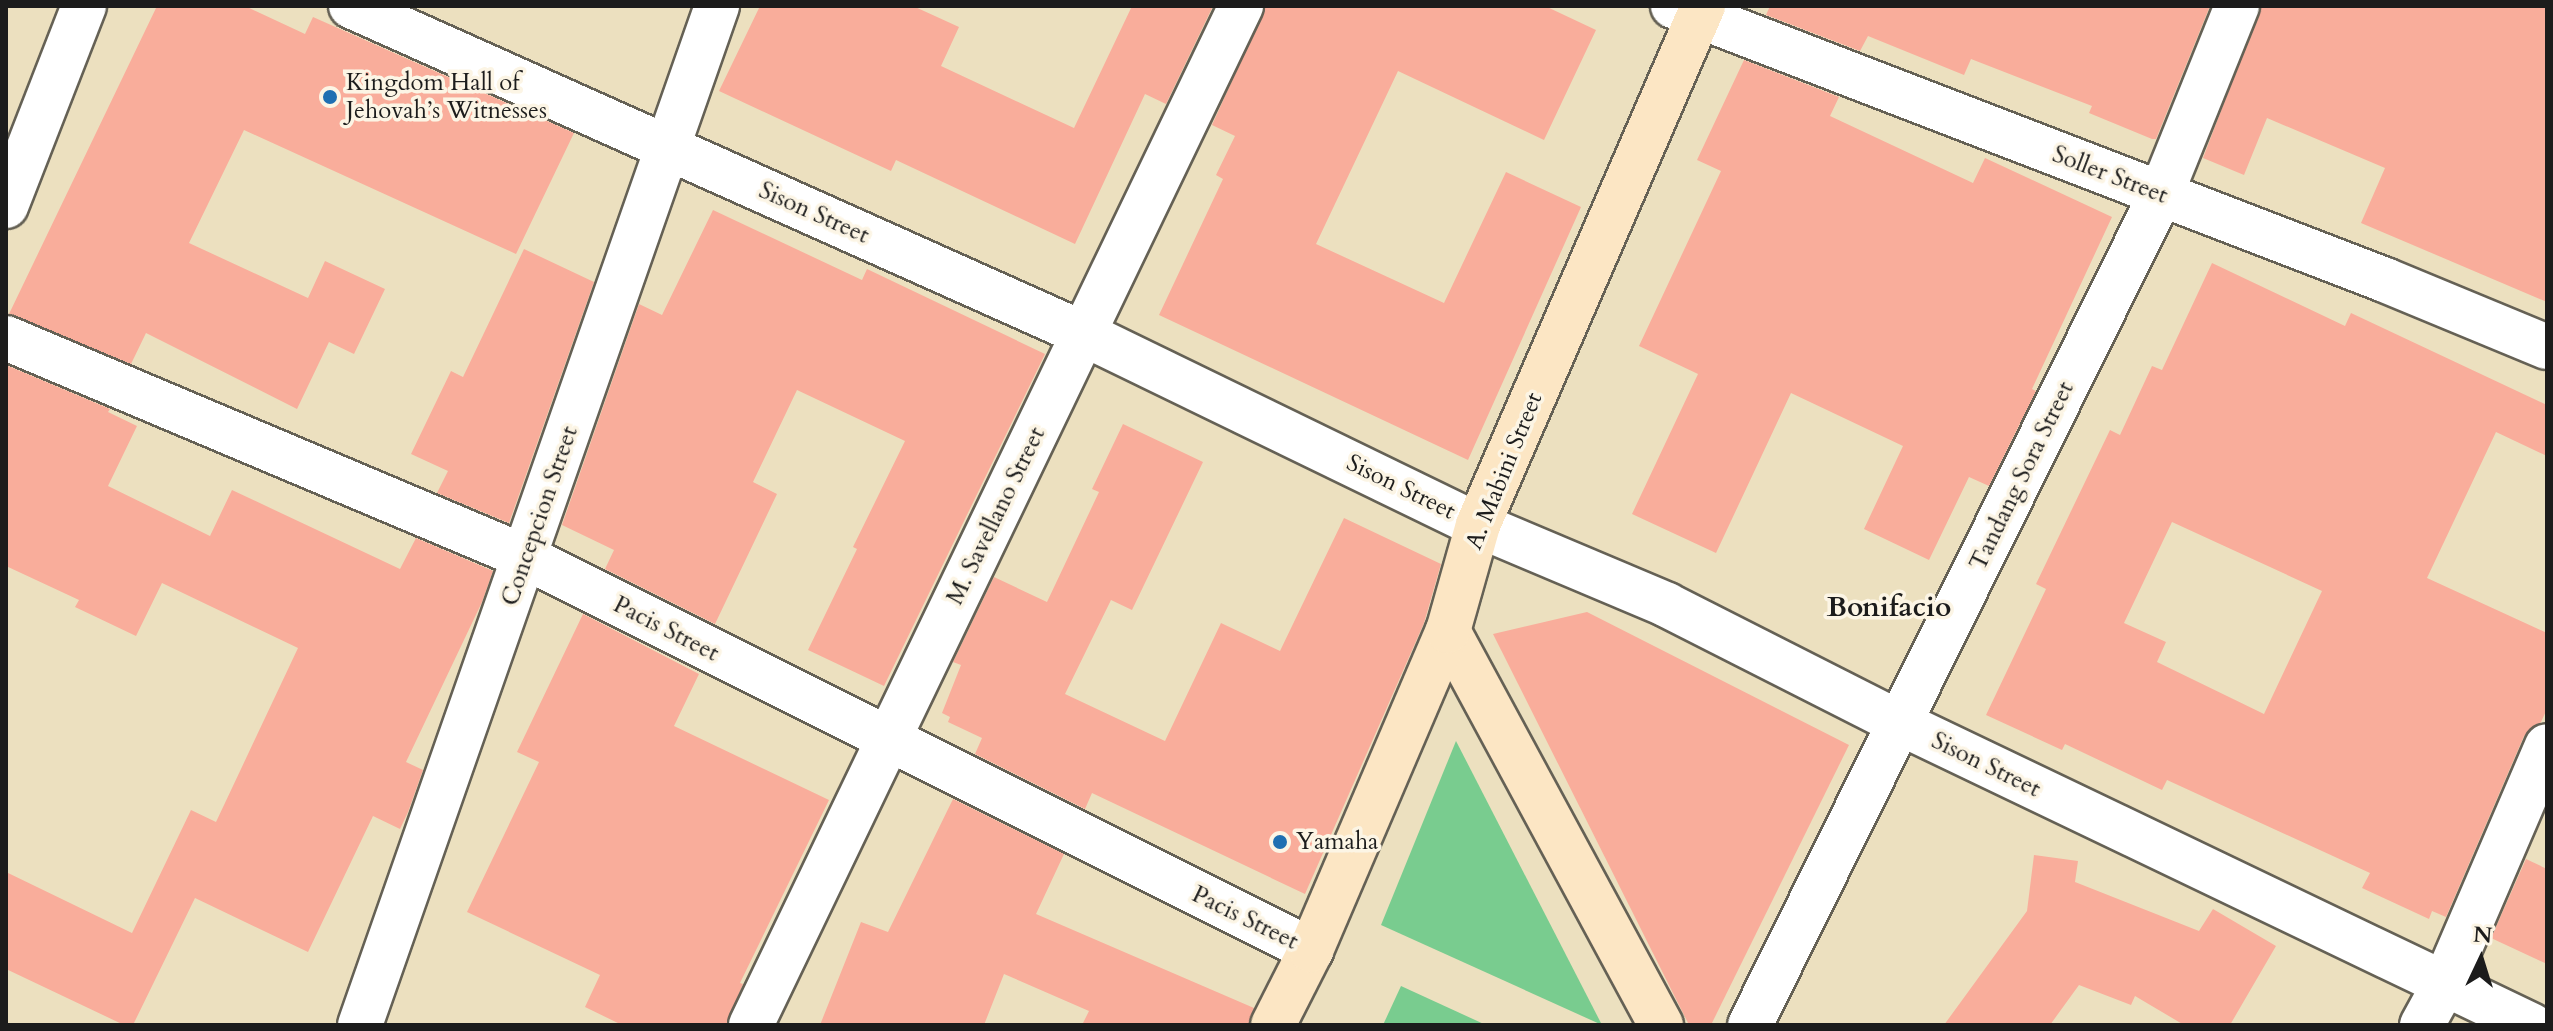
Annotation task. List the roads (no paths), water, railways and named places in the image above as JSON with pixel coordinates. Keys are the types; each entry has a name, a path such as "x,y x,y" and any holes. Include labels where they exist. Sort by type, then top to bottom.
{"street":[{"path":"6,206 84,6"},
{"name":"Sison Street","path":"351,6 1084,334 1478,525 1667,605 1900,723 2531,1025"},
{"name":"Concepcion Street","path":"360,1025 717,6"},
{"name":"M. Savellano Street","path":"751,1025 1241,6"},
{"name":"Tandang Sora Street","path":"1750,1025 2161,194 2237,6"},
{"name":"Soller Street","path":"1691,10 2547,347"},
{"name":"A. Mabini Street","path":"1273,1025 1311,950 1448,631 1478,525 1691,10"},
{"name":"Pacis Street","path":"6,338 525,557 887,741 1311,950"},
{"path":"1448,631 1661,1025"},
{"path":"2422,1025 2444,985 2547,746"}],"place":[{"name":"Kingdom Hall of Jehovah’s Witnesses","path":"330,97"},
{"name":"Yamaha","path":"1280,842"}],"district":[{"name":"Bonifacio","path":"1889,607"}]}
